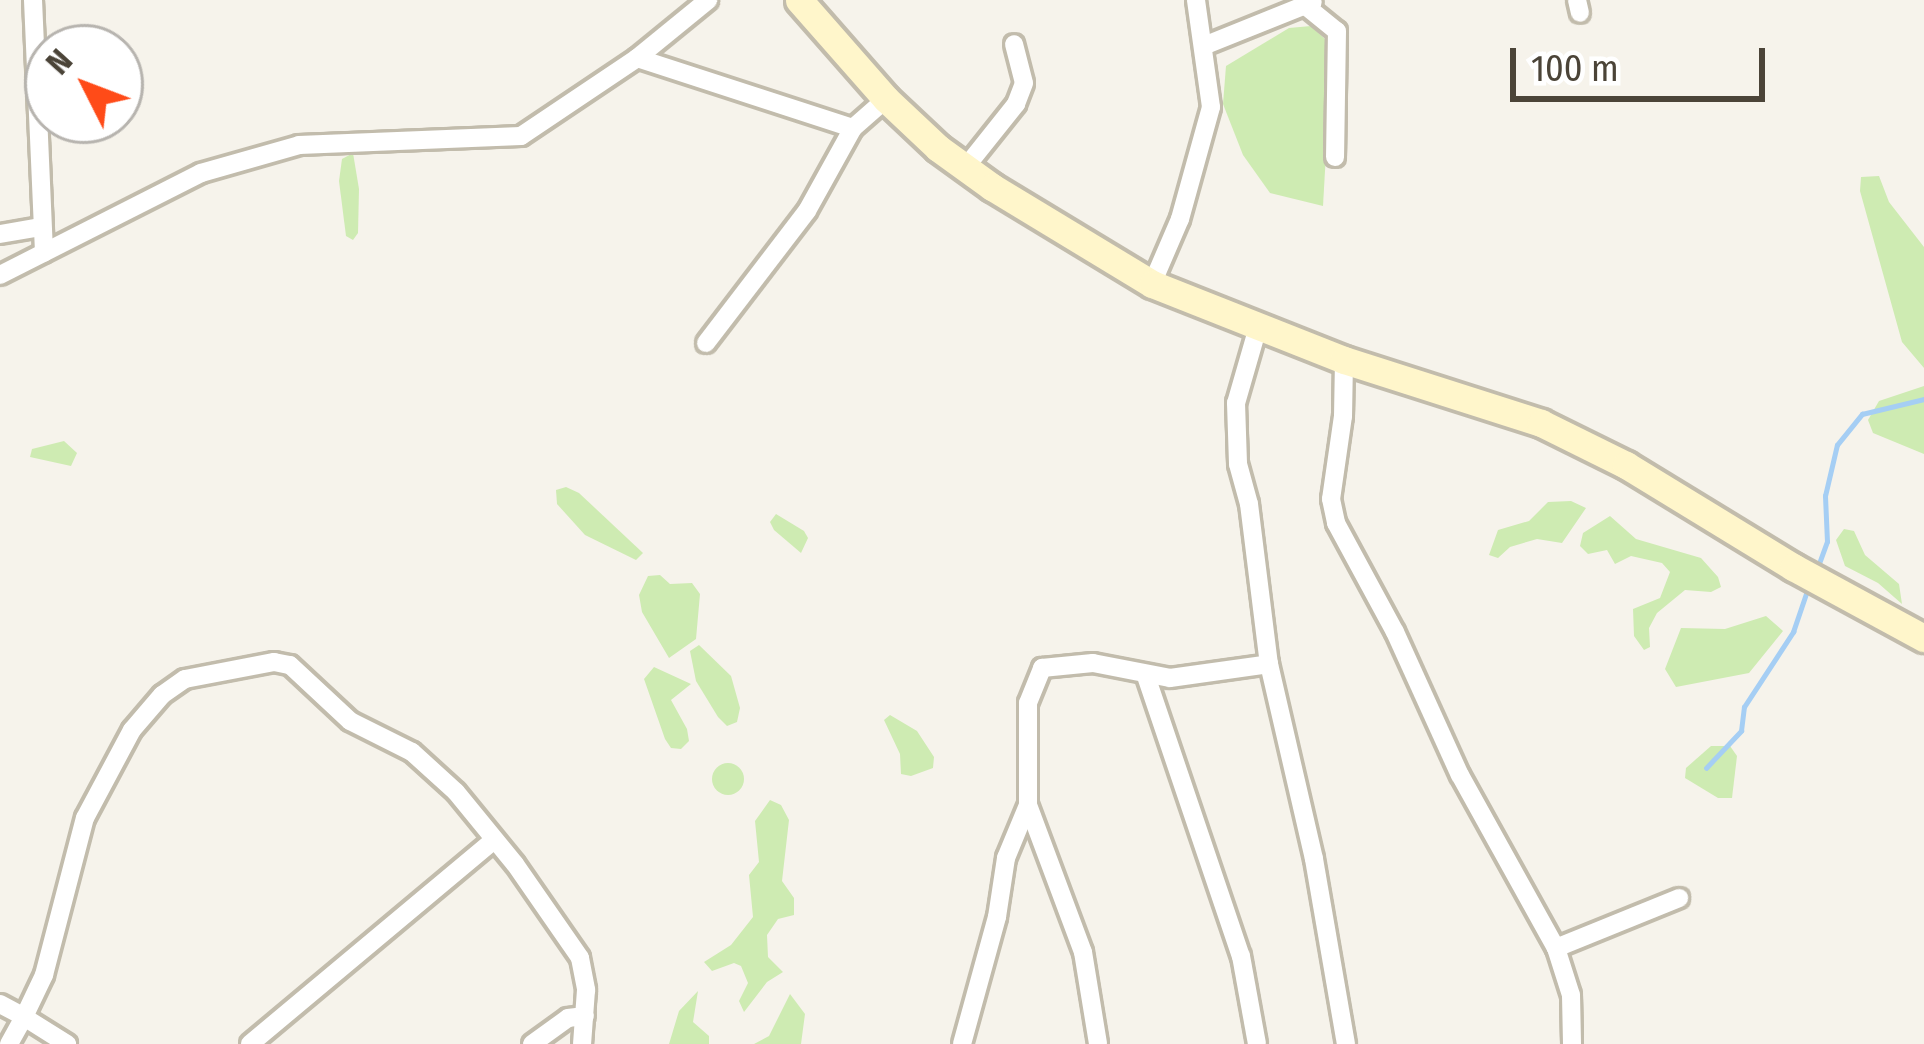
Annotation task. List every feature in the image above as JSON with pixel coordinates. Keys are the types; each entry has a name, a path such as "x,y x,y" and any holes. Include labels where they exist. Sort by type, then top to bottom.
{"main road":[{"path":"799,0 886,99 965,168 1152,284 1343,360 1540,423 1627,465 1793,567 1924,638"}],"street":[{"path":"33,0 44,253"},
{"path":"0,275 201,173 299,145 521,136 637,58 709,0"},
{"path":"1152,284 1180,219 1211,107 1206,45 1196,0"},
{"path":"1206,45 1311,3 1337,31 1335,158"},
{"path":"965,168 1016,104 1024,82 1014,44"},
{"path":"637,58 853,128"},
{"path":"706,343 807,212 853,128 886,99"},
{"path":"0,234 41,227"},
{"path":"1258,327 1236,403 1238,464 1250,504 1269,664 1314,859 1346,1044"},
{"path":"1343,360 1343,416 1331,499 1336,523 1395,632 1460,775 1556,948 1571,995 1572,1044"},
{"path":"1098,1044 1083,952 1028,805 1028,703 1042,668 1094,663 1146,676 1185,677 1269,664"},
{"path":"9,1044 44,974 88,812 132,730 162,695 185,679 250,664 290,665 350,721 412,752 456,791 580,958 585,1016 582,1044"},
{"path":"1146,676 1241,956 1257,1044"},
{"path":"962,1044 997,917 1006,858 1028,805"},
{"path":"250,1044 494,840"},
{"path":"1556,948 1679,898"},
{"path":"0,1004 67,1044"},
{"path":"532,1044 568,1018 585,1016"}],"green space":[{"path":"1311,26 1326,40 1331,65 1323,206 1270,193 1243,155 1223,104 1226,66 1289,28"},
{"path":"353,153 359,189 358,233 353,240 346,236 339,181 342,159"},
{"path":"1879,176 1889,202 1924,247 1924,368 1902,342 1860,191 1861,177"},
{"path":"1924,386 1924,454 1873,433 1868,420 1879,401"},
{"path":"64,441 77,453 71,466 30,457 32,449"},
{"path":"566,487 579,493 643,553 636,560 585,535 557,504 556,490"},
{"path":"1571,501 1586,508 1562,543 1537,539 1510,547 1498,558 1489,555 1498,530 1529,521 1548,502"},
{"path":"776,514 804,531 808,538 801,553 774,530 770,522"},
{"path":"1610,516 1636,539 1701,558 1721,587 1711,592 1685,590 1657,613 1649,628 1650,647 1644,650 1634,636 1633,609 1660,598 1670,572 1662,563 1631,556 1615,564 1607,550 1588,554 1580,546 1583,533"},
{"path":"1844,529 1854,531 1865,555 1899,584 1902,604 1878,583 1845,566 1836,540"},
{"path":"660,575 670,584 692,583 700,594 696,639 669,658 642,612 639,595 648,576"},
{"path":"1766,616 1783,631 1749,673 1676,687 1665,669 1681,628 1725,629"},
{"path":"699,645 731,676 740,708 737,722 727,726 718,717 696,681 690,651"},
{"path":"654,667 691,684 671,700 687,729 689,741 681,749 671,748 665,739 644,679"},
{"path":"890,715 917,731 934,757 933,768 911,776 901,774 900,754 884,720"},
{"path":"1711,746 1730,746 1737,756 1732,798 1718,798 1685,778 1686,768"},
{"path":"728,763 739,768 744,779 739,790 728,795 717,790 712,779 717,768"},
{"path":"770,800 781,805 789,820 782,881 794,898 794,915 778,919 767,935 768,957 783,972 767,982 744,1012 739,1001 748,983 741,966 734,963 712,971 704,962 731,945 753,917 749,875 759,862 755,821"},
{"path":"698,991 693,1022 709,1036 709,1044 669,1044 679,1011"},
{"path":"790,994 805,1014 801,1044 754,1044 769,1036"}],"waterway":[{"path":"1817,569 1827,542 1825,496 1837,445 1862,414 1924,399"},
{"path":"1706,768 1741,731 1744,707 1793,632 1809,585"}]}
